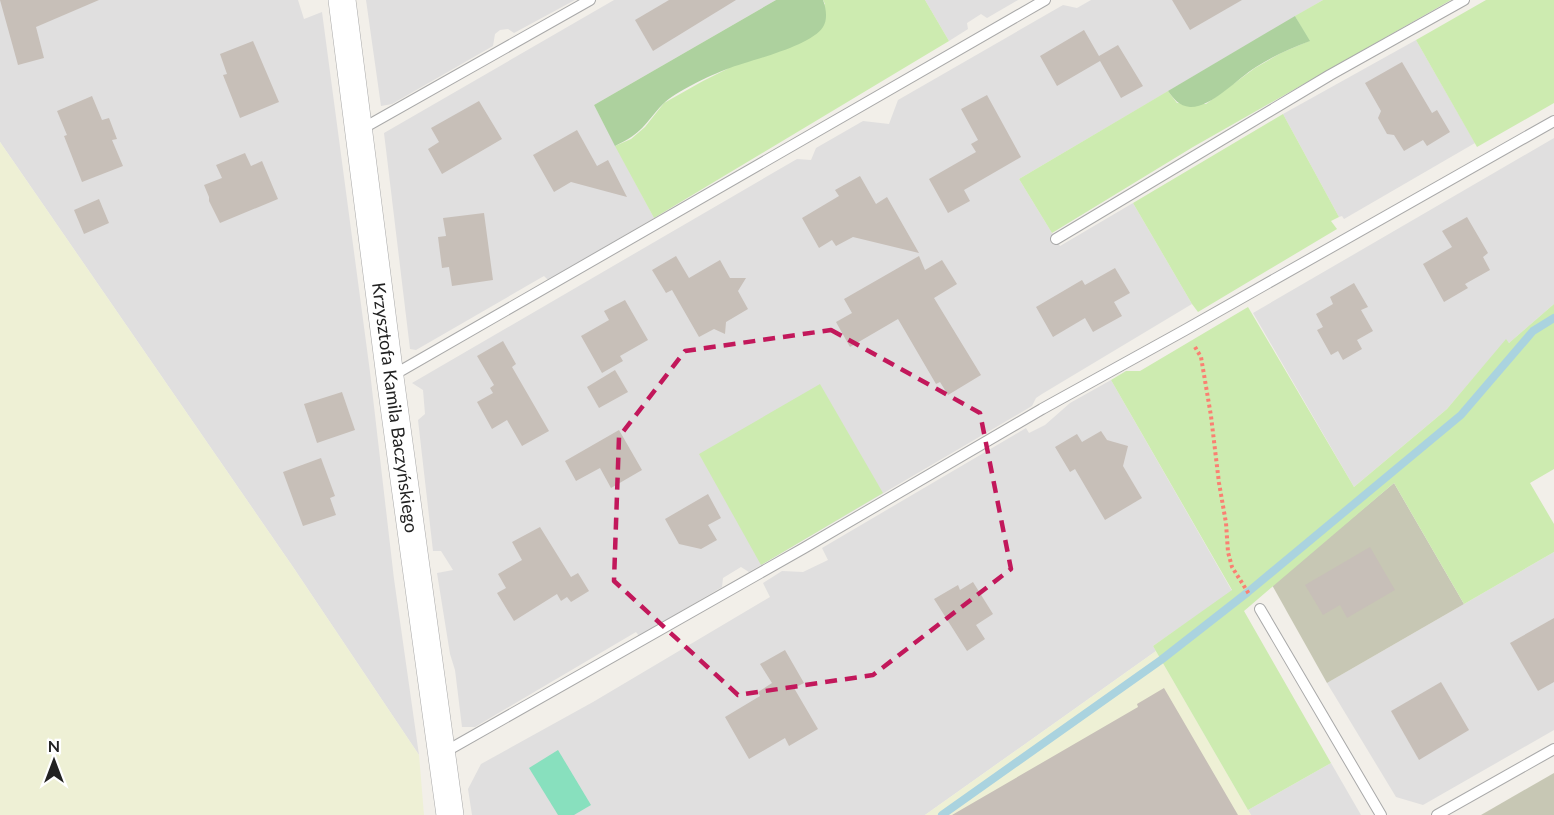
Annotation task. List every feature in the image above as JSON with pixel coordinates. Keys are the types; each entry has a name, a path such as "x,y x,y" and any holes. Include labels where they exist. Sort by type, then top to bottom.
{"street":[{"name":"Krzysztofa Kamila Baczyńskiego","path":"342,0 390,377 450,815"}],"lane":[{"path":"359,131 590,0"},
{"path":"390,377 1045,0"},
{"path":"1056,239 1330,75 1464,0"},
{"path":"443,754 1041,410 1554,121"},
{"path":"1260,609 1380,815"},
{"path":"1437,815 1554,749"}],"path":[{"path":"1185,330 1201,357 1226,523 1228,552 1232,567 1244,586"}],"highlighted area":[{"path":"831,330 980,413 1011,569 873,675 738,695 614,581 619,437 685,351"}],"shaded area":[{"path":"0,0 298,0 304,19 322,12 370,372 394,579 419,755 293,567 0,142"},
{"path":"366,0 575,0 514,33 508,29 500,30 495,34 493,46 392,104 381,106"},
{"path":"614,0 776,0 594,105 654,218 548,280 544,276 416,350 410,349 384,133"},
{"path":"925,0 1018,0 987,18 981,14 967,23 968,29 949,41"},
{"path":"1091,0 1323,0 1019,179 1060,246 1133,203 1192,304 1042,394 1036,398 1032,406 749,572 741,567 723,578 722,587 639,636 636,632 475,727 462,727 455,670 450,654 437,573 453,570 441,551 433,551 418,420 425,414 423,390 412,383 797,159 811,160 816,148 863,121 889,124 898,100 1063,5 1077,8"},
{"path":"1416,40 1475,143 1344,219 1342,216 1339,217 1283,114"},
{"path":"1554,138 1554,304 1509,343 1506,340 1447,409 1354,487 1253,313"},
{"path":"0,142 293,567 419,755 424,815 0,815"},
{"path":"1111,380 1232,591 1153,646 1156,651 925,815 472,815 468,789 481,764 593,702 770,597 763,583 782,571 803,572 828,560 822,548 1026,428 1029,433 1045,425 1070,403"},
{"path":"1394,483 1464,604 1327,683 1272,585"},
{"path":"1554,552 1554,730 1423,805 1396,797 1327,683"},
{"path":"1156,651 1251,815 925,815"},
{"path":"1331,763 1361,815 1251,815 1248,810"},
{"path":"1554,773 1554,815 1481,815"}],"green space":[{"path":"776,0 823,0 826,21 816,34 806,41 727,69 684,89 663,104 642,128 615,146 594,105"},
{"path":"823,0 925,0 949,41 654,218 615,146 631,139 645,127 664,103 727,69 825,4"},
{"path":"1323,0 1451,0 1193,147 1052,233 1019,179 1168,91 1177,103 1206,104 1255,68 1309,41 1295,16"},
{"path":"1486,0 1554,0 1554,103 1477,147 1416,40"},
{"path":"1295,16 1310,41 1262,63 1207,103 1186,106 1180,104 1168,91"},
{"path":"1283,114 1339,217 1331,221 1337,229 1198,312 1133,203"},
{"path":"1554,304 1554,469 1530,483 1554,524 1554,552 1464,604 1394,483 1244,611 1331,763 1248,810 1153,646 1232,590 1111,380 1126,371 1140,371 1248,307 1354,487 1447,409 1506,339 1509,343"},
{"path":"820,384 883,493 761,565 699,454"},
{"path":"558,750 591,805 574,815 558,815 529,768"}],"building":[{"path":"0,0 99,0 36,27 44,58 18,65"},
{"path":"669,0 736,0 653,51 635,20"},
{"path":"1172,0 1242,0 1190,30"},
{"path":"1084,30 1099,56 1118,45 1143,86 1121,98 1100,61 1057,86 1040,56"},
{"path":"253,41 279,102 240,118 223,75 227,74 220,54"},
{"path":"1402,62 1432,113 1437,110 1450,132 1427,146 1423,140 1404,151 1394,135 1387,134 1378,118 1381,111 1365,83"},
{"path":"987,95 1021,157 964,190 970,201 948,213 929,179 976,152 971,144 978,140 961,109"},
{"path":"92,96 102,120 109,118 117,139 112,140 123,166 82,182 57,111"},
{"path":"479,101 502,139 442,174 428,149 439,142 431,128"},
{"path":"577,130 597,166 608,160 627,197 571,182 554,192 533,155"},
{"path":"245,153 251,166 262,161 278,199 220,223 204,185 222,178 216,165"},
{"path":"860,176 876,204 887,197 919,253 853,237 836,246 832,240 819,248 802,218 839,196 835,190"},
{"path":"99,199 109,223 84,234 74,210"},
{"path":"484,213 493,280 452,286 449,267 442,268 438,237 446,236 443,218"},
{"path":"1467,217 1488,253 1483,257 1490,270 1465,284 1468,288 1444,302 1423,264 1452,247 1442,231"},
{"path":"676,256 689,278 720,260 730,278 746,278 738,291 748,309 726,322 725,334 714,329 699,337 672,290 666,293 652,270"},
{"path":"919,256 925,270 942,260 957,284 934,298 981,375 948,395 940,382 936,384 898,319 850,347 836,322 852,313 844,299"},
{"path":"1115,268 1130,293 1114,302 1122,316 1093,332 1085,318 1053,337 1036,307 1082,280 1085,285"},
{"path":"1354,283 1368,307 1361,310 1373,331 1357,340 1362,349 1343,360 1338,351 1331,355 1317,330 1323,327 1316,314 1333,304 1330,297"},
{"path":"625,300 648,340 620,356 623,361 602,373 581,336 609,320 604,311"},
{"path":"503,341 516,364 512,367 549,431 522,446 507,420 492,429 477,402 493,393 490,388 494,385 477,356"},
{"path":"615,370 628,392 599,408 587,387"},
{"path":"342,392 355,430 317,443 304,404"},
{"path":"619,430 642,470 611,488 600,468 576,481 565,461"},
{"path":"1101,431 1107,440 1128,446 1123,466 1142,498 1105,520 1075,469 1070,472 1055,447 1077,434 1082,442"},
{"path":"321,458 335,496 330,498 336,515 303,526 283,472"},
{"path":"708,494 721,518 708,525 717,540 701,549 679,544 665,519"},
{"path":"540,527 571,577 578,573 589,591 571,602 567,597 561,601 557,594 514,621 497,593 506,588 498,574 522,560 512,542"},
{"path":"1370,547 1395,590 1347,618 1340,605 1323,615 1305,585"},
{"path":"973,582 993,614 976,625 985,639 967,651 934,599 958,585 960,590"},
{"path":"1554,618 1554,682 1538,691 1510,643"},
{"path":"785,650 804,683 794,688 818,729 789,746 785,738 749,759 725,717 760,696 758,692 772,683 760,664"},
{"path":"1441,682 1469,730 1419,760 1391,711"},
{"path":"1164,688 1238,815 952,815 1138,707 1137,704"}],"waterway":[{"path":"942,815 1161,660 1248,592 1461,415 1533,331 1554,318"}]}
